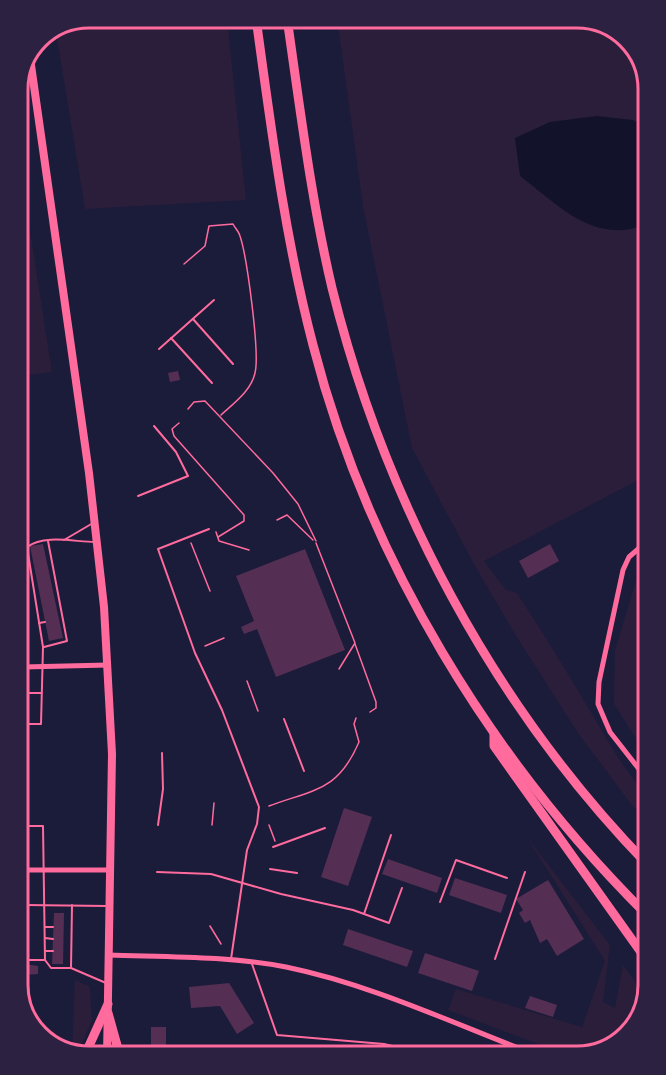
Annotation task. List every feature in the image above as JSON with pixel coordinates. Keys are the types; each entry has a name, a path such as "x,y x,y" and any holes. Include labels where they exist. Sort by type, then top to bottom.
{"highway":[{"path":"257,28 295,269 313,345 332,408 362,489 402,577 436,641 494,733 573,836 638,905"},
{"path":"288,28 318,220 339,312 369,411 407,507 453,599 507,689 583,793 638,854"},
{"path":"494,733 494,746 638,948"},
{"path":"108,1008 118,1046"},
{"path":"89,1046 108,1008"}],"main road":[{"path":"32,72 96,522 108,665 112,763 107,1046"}],"street":[{"path":"638,548 623,570 597,697 605,725 638,768"},
{"path":"634,551 638,551"},
{"path":"28,667 108,665"},
{"path":"28,870 111,870"},
{"path":"109,955 231,959 302,971 355,986 513,1046"}],"lane":[{"path":"159,349 214,300"},
{"path":"193,319 233,364"},
{"path":"171,338 212,383"},
{"path":"138,496 188,476 177,452 154,426"},
{"path":"64,540 96,522"},
{"path":"209,529 158,549 195,653 222,710 258,802 258,817 250,837 231,959"},
{"path":"43,647 67,641 56,597 48,541"},
{"path":"28,548 29,544 48,541 98,542"},
{"path":"46,555 50,554"},
{"path":"48,566 52,565"},
{"path":"28,724 41,724 40,693 43,647 29,570 34,569"},
{"path":"50,576 54,575"},
{"path":"31,581 37,579"},
{"path":"52,587 56,585"},
{"path":"33,591 39,590"},
{"path":"35,602 41,600"},
{"path":"38,613 43,612"},
{"path":"39,623 45,622"},
{"path":"42,634 47,632"},
{"path":"28,693 40,693"},
{"path":"284,718 304,771"},
{"path":"158,825 164,789 162,753"},
{"path":"28,826 43,826 45,960 51,968 71,968 108,984"},
{"path":"275,846 325,828"},
{"path":"364,914 391,835"},
{"path":"440,902 456,860 507,878"},
{"path":"270,869 297,873"},
{"path":"157,872 211,873 364,914 389,923 402,888"},
{"path":"495,959 525,872"},
{"path":"28,905 110,906"},
{"path":"71,968 72,905"},
{"path":"45,927 53,927"},
{"path":"64,927 72,927"},
{"path":"45,939 53,939"},
{"path":"64,939 71,940"},
{"path":"45,951 53,951"},
{"path":"64,952 71,952"},
{"path":"28,960 45,960"},
{"path":"251,962 277,1035 392,1046"}],"path":[{"path":"184,264 206,246 209,226 233,224 240,235 251,302 256,352 255,372 249,387 221,415"},
{"path":"188,409 194,402 205,401 221,415 298,504 316,542 376,702 376,708 370,712"},
{"path":"179,423 172,429 174,436 244,515 244,521 240,526 218,537"},
{"path":"277,520 287,515 316,542"},
{"path":"209,529 219,541 249,550"},
{"path":"189,537 210,591"},
{"path":"205,646 224,638"},
{"path":"339,669 355,643"},
{"path":"247,681 258,711"},
{"path":"269,806 330,784 340,776 358,742 354,724 356,718"},
{"path":"212,825 214,803"},
{"path":"269,825 275,846"},
{"path":"210,926 221,944"}],"shaded area":[{"path":"89,28 228,28 246,200 85,209 57,38 66,33"},
{"path":"338,29 581,29 604,35 622,49 631,62 638,89 638,480 484,561 506,590 517,593 617,756 638,784 638,811 578,733 518,639 475,566 412,448 363,206"},
{"path":"597,116 638,122 638,227 624,230 591,225 562,209 520,176 515,138 550,122"},
{"path":"29,223 52,372 29,375"},
{"path":"636,581 638,581 638,742 614,704 615,650"},
{"path":"526,836 610,945 603,1002 615,1008 623,965 638,985 631,1013 617,1031 604,1040 585,1046 543,1046 448,1010 456,989 582,1027 605,961"},
{"path":"75,980 90,987 92,1021 81,1045 72,1044"}],"building":[{"path":"178,371 180,380 170,382 168,373"},
{"path":"43,544 63,638 49,641 30,546"},
{"path":"550,544 559,561 528,578 519,561"},
{"path":"305,549 345,650 276,677 257,629 244,634 241,627 254,621 236,576"},
{"path":"344,808 372,817 348,886 321,877"},
{"path":"388,859 442,878 437,893 382,874"},
{"path":"455,878 507,895 501,913 449,895"},
{"path":"548,880 584,939 557,956 547,939 540,943 530,920 525,923 519,913 523,910 516,899"},
{"path":"54,913 64,913 63,964 52,964"},
{"path":"348,929 413,951 407,967 343,945"},
{"path":"425,953 479,971 472,991 418,973"},
{"path":"28,964 38,966 38,974 28,975"},
{"path":"229,983 254,1023 237,1034 220,1006 191,1008 189,987"},
{"path":"530,996 557,1005 553,1017 525,1008"},
{"path":"151,1027 166,1027 166,1046 151,1046"}]}
